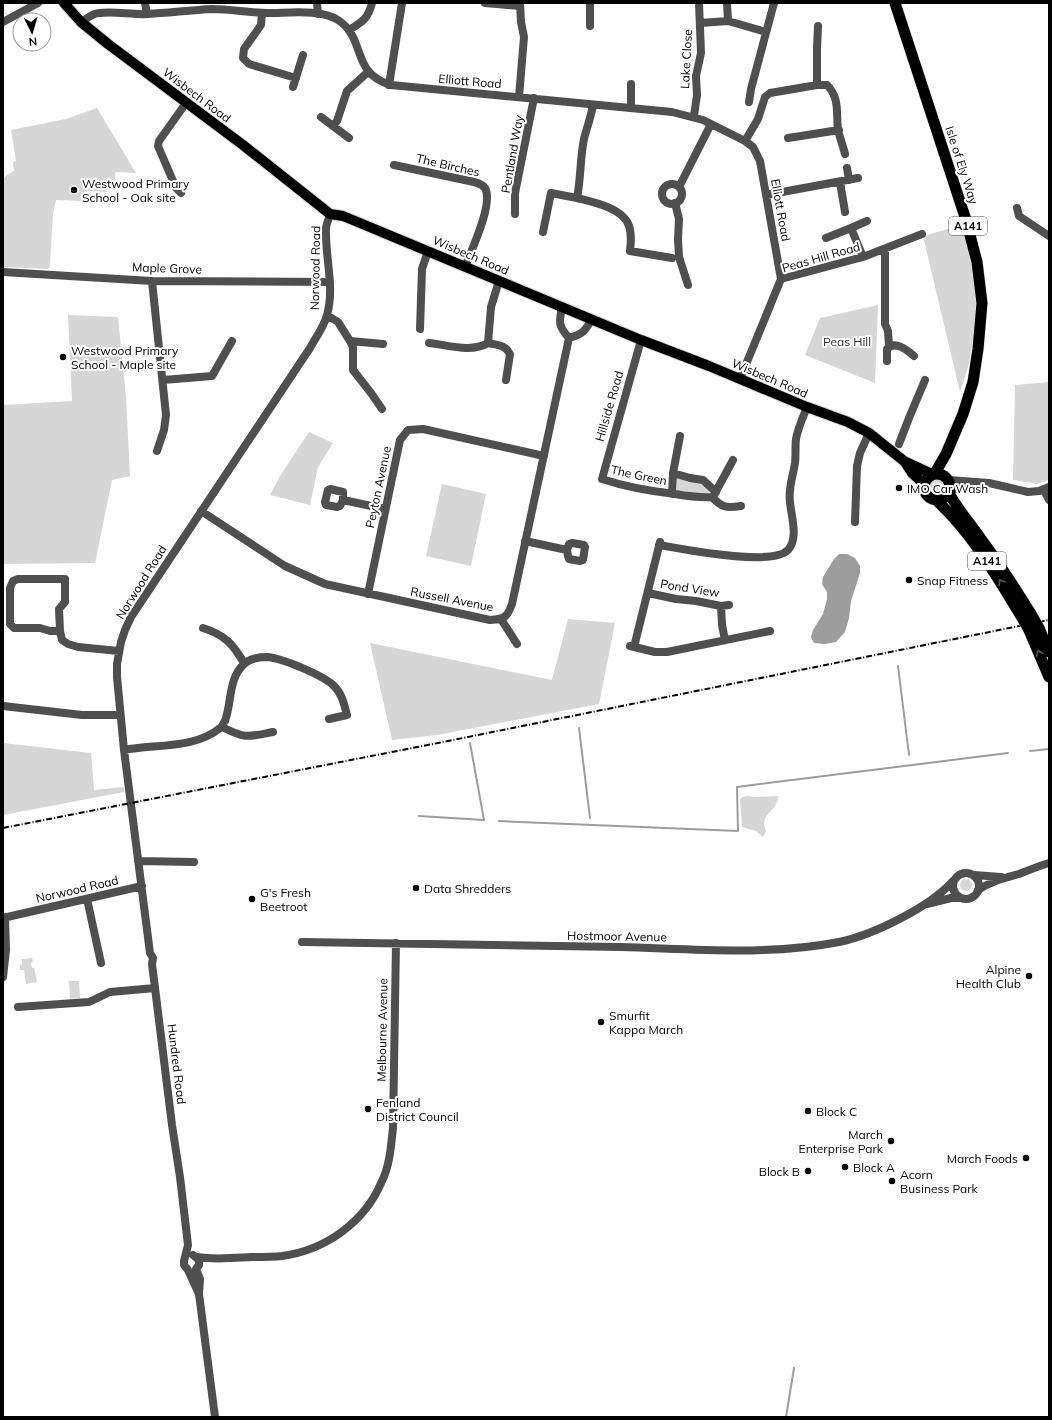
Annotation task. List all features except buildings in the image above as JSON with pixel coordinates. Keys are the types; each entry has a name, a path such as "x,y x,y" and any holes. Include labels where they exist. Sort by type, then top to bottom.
{"highway":[{"name":"Isle of Ely Way","path":"894,3 966,220 977,262 982,303 978,349 973,382 963,414 946,454 943,481"},
{"name":"A141","path":"1026,615 1012,582 963,516 943,481 928,477 924,484 926,494 936,500 964,530 1026,615 1049,652"},
{"path":"936,500 943,498 943,481"},
{"name":"A141","path":"1034,629 1049,677"}],"main road":[{"name":"Wisbech Road","path":"66,5 81,22 108,44 243,145 330,214 343,216 641,340 848,422 869,433 904,461 943,481"},
{"name":"Wisbech Road","path":"904,461 912,473 924,484"}],"street":[{"path":"3,22 38,3"},
{"path":"146,3 147,14"},
{"path":"317,3 318,14"},
{"path":"349,30 365,19 369,13 372,3"},
{"path":"389,85 402,3"},
{"path":"485,3 520,4 524,37 519,97"},
{"path":"590,3 590,26"},
{"name":"Lake Close","path":"694,116 697,95 696,76 701,53 698,3"},
{"path":"728,3 728,21"},
{"path":"749,102 751,89 774,3"},
{"path":"81,22 98,13 147,14 212,6 262,13 318,14 334,18 349,30 362,62 368,72 347,91 337,121 333,126"},
{"path":"262,13 261,25 244,49 243,58 249,64 296,78"},
{"path":"700,22 728,21 766,32"},
{"path":"817,85 816,49 818,26"},
{"path":"293,87 303,55"},
{"name":"Elliott Road","path":"368,72 389,85 672,112 694,116 745,141 753,147 760,161 781,279"},
{"path":"631,108 632,84"},
{"path":"745,141 758,119 765,97 770,93 817,85 827,85 836,97 838,130 845,154"},
{"path":"523,182 536,99"},
{"name":"Pentland Way","path":"515,214 515,194 536,99"},
{"path":"181,193 176,188 158,146 159,141 186,103"},
{"path":"577,198 581,182 584,138 591,118 593,105"},
{"path":"321,117 349,138"},
{"path":"680,187 672,184 664,187 662,191 664,200 671,204 675,203 681,198 682,190 680,187 711,124"},
{"path":"788,138 838,130"},
{"name":"The Birches","path":"394,165 474,182 485,188 485,216 465,266"},
{"path":"847,168 849,180"},
{"path":"766,195 858,178"},
{"path":"840,182 845,212"},
{"path":"543,232 551,193 577,198 612,209 621,214 629,224 631,236 630,251 672,258"},
{"path":"675,203 679,219 679,256 688,285"},
{"path":"1017,208 1019,216 1049,236"},
{"name":"Norwood Road","path":"4,918 142,886 120,715 117,664 119,651 125,630 131,617 310,348 321,329 327,315 330,282 326,228 330,214"},
{"path":"826,238 867,221"},
{"path":"851,228 863,257"},
{"name":"Peas Hill Road","path":"740,379 781,279 863,257 922,234"},
{"path":"885,249 885,324 888,331 889,346 887,349 887,361"},
{"path":"420,329 422,269 428,251"},
{"name":"Maple Grove","path":"3,272 152,281 330,282"},
{"path":"152,281 166,415 164,430 157,451"},
{"path":"488,343 491,307 499,281"},
{"path":"562,307 559,320 561,328 569,338 582,334 592,319"},
{"path":"327,315 338,322 350,341 353,347 353,370 382,409"},
{"name":"Russell Avenue","path":"201,511 285,566 325,584 490,620 501,620 508,614 512,604 569,338"},
{"name":"Hillside Road","path":"602,479 641,340"},
{"path":"163,380 212,376 232,341"},
{"path":"350,341 384,344"},
{"path":"429,343 474,348 481,347 488,343 502,346 509,350 510,359 506,380"},
{"path":"889,346 894,345 905,348 914,356"},
{"path":"899,444 925,380"},
{"path":"770,631 667,652 655,652 632,646 648,593 660,543 722,556 772,556 782,554 789,549 794,528 790,501 790,488 795,462 796,439 807,407"},
{"name":"Peyton Avenue","path":"368,594 400,440 408,430 423,429 544,456"},
{"path":"855,522 857,466 860,453 869,433"},
{"name":"The Green","path":"672,494 673,473 680,436"},
{"path":"714,494 733,460"},
{"name":"The Green","path":"673,473 703,480 714,494 718,503 724,507 741,506"},
{"name":"The Green","path":"602,479 629,487 672,494 706,498 714,494"},
{"path":"943,481 989,483 1028,492 1047,488 1049,500"},
{"path":"343,500 385,509"},
{"path":"525,541 567,550"},
{"path":"60,631 50,631 40,628 14,628 10,624 10,588 13,581 18,579 65,579 65,602 59,609 62,640 68,644 119,651"},
{"name":"Pond View","path":"648,593 676,599 725,606 722,625 725,640"},
{"path":"501,620 517,644"},
{"path":"203,628 224,637 234,647 244,663"},
{"path":"124,750 194,742 207,737 222,728 230,703 232,684 237,673 244,663 259,657 272,658 289,663 327,680 339,691 343,698 347,715 329,719"},
{"path":"3,706 82,715 120,715"},
{"path":"222,728 240,736 249,737 273,732"},
{"path":"138,861 194,862"},
{"path":"978,890 989,883 1004,877 1026,872 1049,863"},
{"path":"974,875 979,884 975,895 969,899 960,898 953,891 953,881 957,875 964,872 974,875 1004,877"},
{"name":"Hostmoor Avenue","path":"302,942 782,950 841,942 862,935 888,924 922,906 948,887 953,881"},
{"name":"Hundred Road","path":"142,886 150,953 153,958 152,964 188,1245 200,1279 199,1294 215,1417"},
{"name":"Hostmoor Avenue","path":"922,906 951,898 960,898"},
{"path":"87,899 101,963"},
{"path":"3,977 6,950 4,918"},
{"name":"Melbourne Avenue","path":"193,1262 214,1259 282,1256 303,1252 320,1246 347,1229 374,1198 383,1180 389,1156 393,1128 396,943"},
{"path":"18,1007 89,1002 110,992 155,988"}],"green space":[{"path":"97,108 136,173 115,172 115,181 108,181 107,192 85,191 84,201 56,200 53,213 50,266 48,269 3,267 3,180 7,175 14,171 13,162 16,161 11,130 66,119"},
{"path":"962,225 972,267 976,302 974,333 969,364 960,392 923,236"},
{"name":"Peas Hill","path":"878,305 875,383 805,355 820,318"},
{"path":"68,315 118,317 126,397 130,476 112,480 95,563 3,564 3,405 72,401"},
{"path":"1049,382 1049,480 1037,484 1013,480 1015,385"},
{"path":"309,432 333,443 318,467 310,505 270,495 280,476"},
{"path":"676,477 702,483 710,491 706,494 677,491"},
{"path":"938,479 945,484 946,487 941,494 938,495 931,490 930,487 935,480"},
{"path":"442,484 486,494 471,566 426,556"},
{"path":"568,619 615,623 599,704 437,735 392,740 370,643 552,680"},
{"path":"3,743 91,753 94,790 124,787 124,792 3,815"},
{"path":"747,796 778,796 777,803 765,818 764,825 766,832 763,837 756,831 742,827 740,800 741,798"},
{"path":"964,879 968,879 972,885 968,891 964,891 960,887 960,883"},
{"path":"32,958 32,968 34,968 37,982 26,984 24,970 20,970 20,965 22,965 22,959"},
{"path":"69,981 79,981 80,998 70,999"}],"shaded area":[{"path":"839,554 847,554 855,558 860,566 860,573 851,601 849,618 845,632 836,642 825,644 814,643 811,637 813,630 823,614 827,599 827,592 822,584 823,577 834,559"}],"waterway":[{"path":"898,666 909,755"},
{"path":"579,728 590,818"},
{"path":"419,816 484,820 470,743"},
{"path":"1030,751 1049,749"},
{"path":"499,821 738,831 737,787 1008,753"},
{"path":"786,1417 794,1368"}],"railway":[{"path":"3,828 438,743 1049,620"}],"place":[{"name":"Westwood Primary School - Oak site","path":"74,190"},
{"name":"Westwood Primary School - Maple site","path":"63,357"},
{"name":"IMO Car Wash","path":"899,488"},
{"name":"Snap Fitness","path":"909,580"},
{"name":"Data Shredders","path":"416,888"},
{"name":"G's Fresh Beetroot","path":"252,899"},
{"name":"Alpine Health Club","path":"1029,976"},
{"name":"Smurfit Kappa March","path":"601,1022"},
{"name":"Fenland District Council","path":"368,1109"},
{"name":"Block C","path":"808,1111"},
{"name":"March Enterprise Park","path":"891,1141"},
{"name":"March Foods","path":"1026,1158"},
{"name":"Block A","path":"845,1167"},
{"name":"Block B","path":"808,1171"},
{"name":"Acorn Business Park","path":"892,1181"}]}
